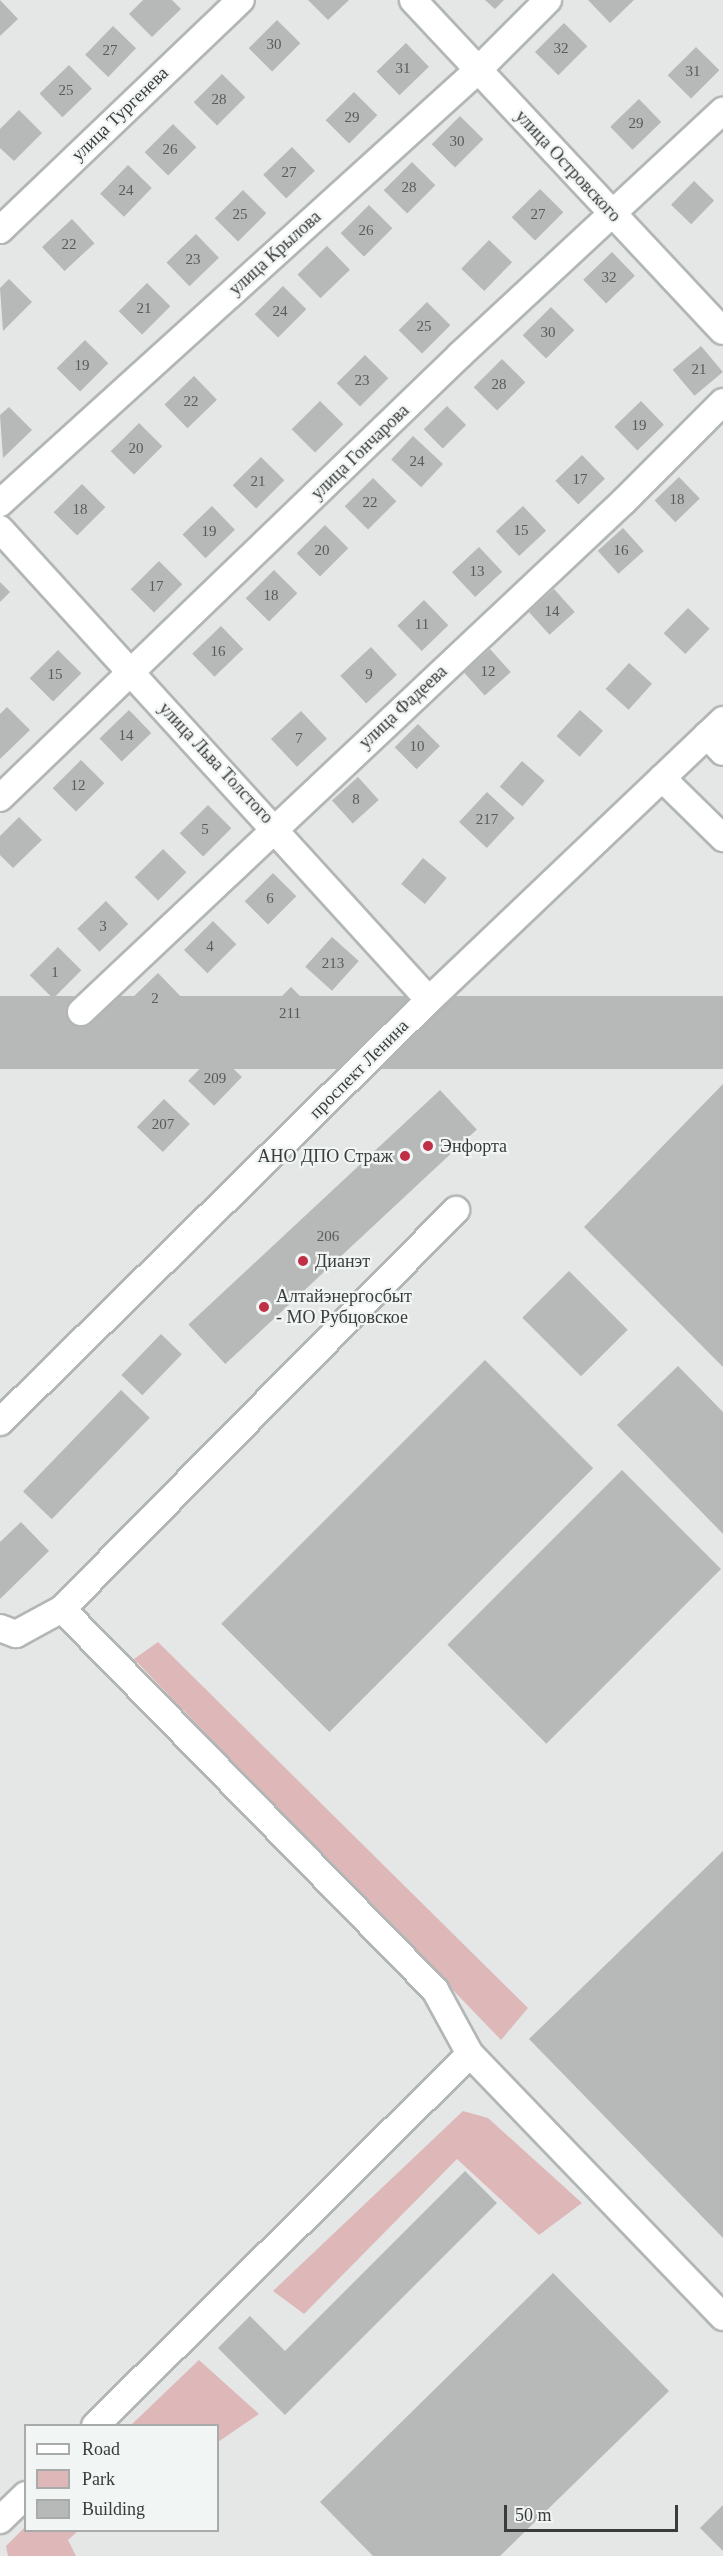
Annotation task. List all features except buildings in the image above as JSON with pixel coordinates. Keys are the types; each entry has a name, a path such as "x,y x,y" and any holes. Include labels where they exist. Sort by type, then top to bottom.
{"street":[{"name":"улица Тургенева","path":"0,231 241,0"},
{"name":"улица Островского","path":"413,0 723,331"},
{"name":"улица Крылова","path":"0,503 478,70 548,0"},
{"name":"улица Гончарова","path":"0,798 723,111"},
{"name":"улица Фадеева","path":"81,1012 274,826 624,501 723,402"},
{"name":"улица Льва Толстого","path":"0,529 274,826 429,999"},
{"name":"проспект Ленина","path":"0,1422 429,999 662,778 718,736"},
{"path":"662,778 723,838"},
{"path":"0,1628 16,1634 62,1609 456,1210"},
{"path":"0,1401 33,1389"},
{"path":"62,1609 435,1990 470,2054 723,2317"},
{"path":"98,2424 470,2054"},
{"path":"0,2520 24,2497"}],"green space":[{"path":"158,1642 528,2008 501,2040 134,1659"},
{"path":"463,2111 488,2118 582,2203 539,2235 457,2159 304,2314 273,2291"},
{"path":"199,2360 259,2414 219,2441 219,2424 132,2424"},
{"path":"24,2528 24,2532 77,2532 68,2540 76,2556 8,2556 6,2546"}],"place":[{"name":"Энфорта","path":"428,1146"},
{"name":"АНО ДПО Страж","path":"405,1156"},
{"name":"Дианэт","path":"303,1261"},
{"name":"Алтайэнергосбыт - МО Рубцовское","path":"264,1307"}]}
